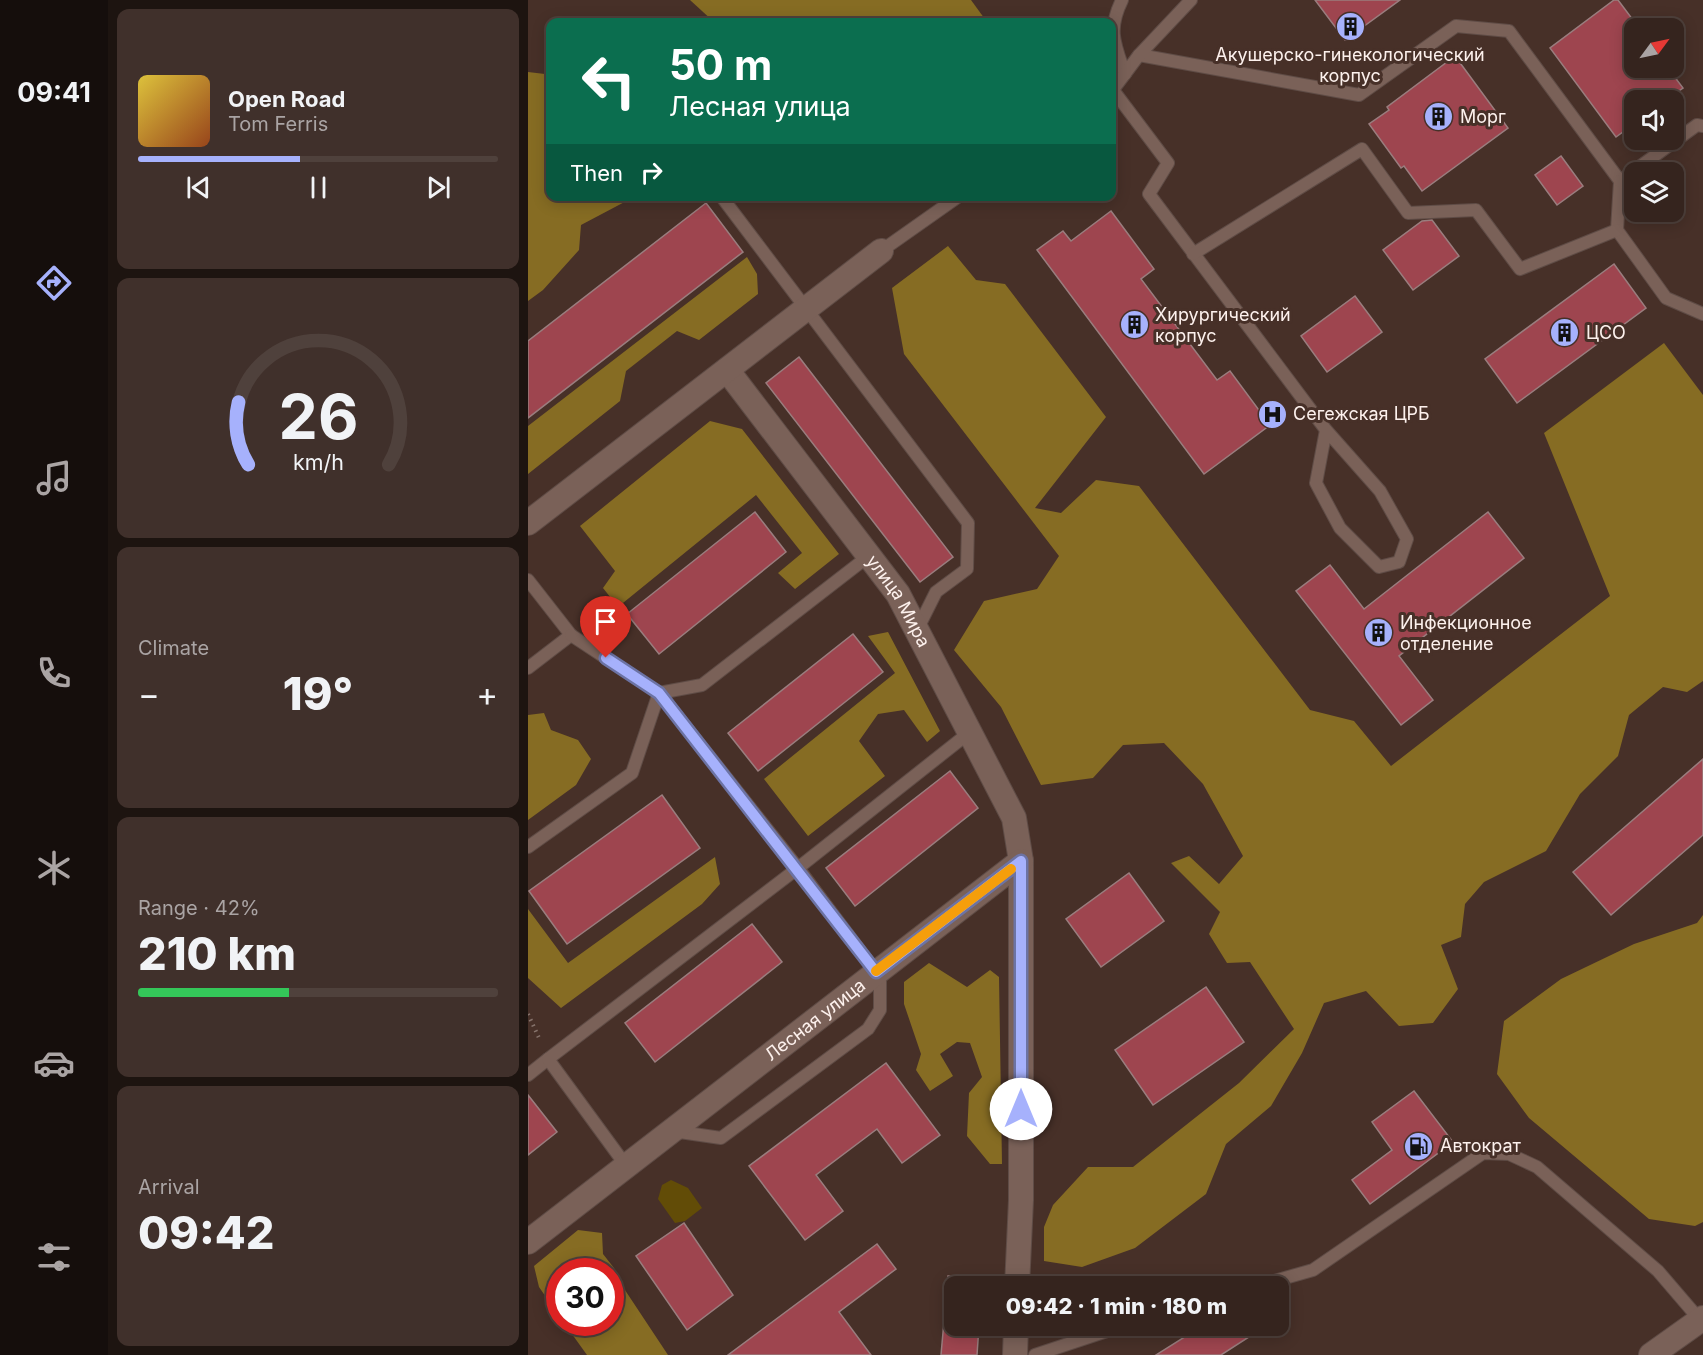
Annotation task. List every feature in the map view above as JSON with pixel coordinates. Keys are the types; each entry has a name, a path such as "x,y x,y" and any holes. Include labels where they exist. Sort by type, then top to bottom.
{"street":[{"path":"528,523 881,251"},
{"name":"улица Мира","path":"727,370 898,594 1014,818 1021,861"},
{"path":"1018,1276 1021,1200 1021,861"},
{"name":"Лесная улица","path":"528,1242 1021,861"},
{"path":"1651,1355 1702,1319"},
{"path":"1015,1355 1016,1336"}],"lane":[{"path":"1114,18 1122,0"},
{"path":"1116,85 1139,55 1191,0"},
{"path":"1139,55 1359,95 1456,26 1509,31 1620,181 1617,230 1666,298 1703,314"},
{"path":"1116,48 1125,74"},
{"path":"1116,95 1168,163 1149,194 1326,430 1380,491 1407,539 1399,562 1379,567 1340,528 1316,483 1326,430"},
{"path":"1620,181 1696,125 1703,126"},
{"path":"1193,254 1362,150 1408,213 1476,210 1520,269 1617,230"},
{"path":"725,201 968,523 967,569 936,592 918,630"},
{"path":"881,251 952,201"},
{"path":"659,693 702,685 870,555"},
{"path":"528,580 571,635 659,693 798,868 876,972 880,981 880,1010 868,1029 721,1138 673,1131"},
{"path":"528,668 571,635"},
{"path":"528,847 632,773 659,693"},
{"path":"528,1075 798,868 970,732"},
{"path":"548,1059 627,1167"},
{"path":"1289,1277 1313,1270 1483,1153 1509,1154 1537,1167 1658,1271 1702,1319"},
{"path":"1035,1355 1092,1336"}],"shaded area":[{"path":"690,0 971,0 984,18 710,18"},
{"path":"528,72 545,74 546,201 626,201 581,225 579,250 543,290 528,301"},
{"path":"948,246 976,280 1005,284 1106,417 1035,508 1061,513 1096,480 1139,486 1310,710 1354,721 1391,766 1610,596 1544,433 1664,343 1703,395 1703,681 1687,692 1663,687 1629,715 1618,756 1580,794 1546,851 1484,882 1465,904 1461,937 1441,945 1458,989 1433,1023 1399,1026 1366,991 1324,1003 1302,1053 1271,1106 1226,1144 1206,1194 1135,1248 1082,1267 1044,1261 1044,1227 1053,1205 1088,1167 1133,1167 1239,1083 1294,1029 1250,962 1227,963 1209,934 1220,912 1171,863 1189,856 1219,884 1243,856 1203,784 1164,743 1123,745 1093,778 1041,785 1001,707 954,650 984,601 1037,589 1059,556 904,354 892,288"},
{"path":"747,257 757,274 758,294 699,340 677,331 626,371 620,401 528,474 528,426"},
{"path":"710,421 742,429 839,554 795,589 778,573 802,553 756,495 618,607 603,588 615,571 580,526"},
{"path":"888,632 940,731 927,742 904,710 878,714 859,741 885,776 808,836 764,779 895,673 868,636"},
{"path":"544,713 551,730 578,740 591,759 576,785 528,820 528,715"},
{"path":"715,857 720,884 702,904 561,1008 528,978 528,909 568,963"},
{"path":"1703,915 1703,1222 1695,1226 1649,1219 1529,1118 1497,1074 1504,1021 1561,979 1634,944 1697,923"},
{"path":"929,963 967,987 990,970 999,977 1002,1164 990,1164 967,1136 969,1093 982,1077 970,1043 957,1042 940,1054 953,1076 930,1091 916,1070 921,1054 904,1004 904,982"},
{"path":"671,1180 688,1188 702,1208 685,1221 675,1223 658,1199 662,1185"},
{"path":"578,1230 602,1233 603,1254 606,1258 546,1258 546,1297 539,1287 534,1266"},
{"path":"624,1289 668,1355 587,1355 573,1336 624,1336"}],"building":[{"name":"Акушерско-гинекологический корпус","path":"1315,0 1400,0 1345,40"},
{"path":"1614,0 1618,0 1632,18 1624,18 1624,78 1676,78 1683,88 1680,90 1624,90 1624,131 1616,137 1550,48"},
{"name":"Морг","path":"1455,56 1508,128 1422,191 1404,166 1401,168 1369,124 1389,110 1387,107"},
{"path":"1561,156 1583,186 1557,205 1535,175"},
{"path":"706,203 743,252 528,418 528,341"},
{"name":"Хирургический корпус","path":"1111,211 1154,269 1141,279 1217,380 1230,371 1270,425 1204,474 1037,250 1063,231 1071,241"},
{"path":"1432,220 1459,256 1413,290 1383,250 1422,221"},
{"name":"ЦСО","path":"1614,264 1646,308 1517,403 1485,359"},
{"path":"1355,296 1382,332 1327,372 1301,336"},
{"path":"799,357 953,557 920,582 766,383"},
{"path":"755,512 786,552 659,654 627,614"},
{"name":"Инфекционное отделение","path":"1488,512 1524,558 1399,656 1433,700 1401,725 1296,591 1330,565 1364,609"},
{"path":"853,634 883,672 758,771 728,733"},
{"path":"1703,759 1703,835 1611,915 1573,872"},
{"path":"950,771 978,808 855,906 826,868"},
{"path":"662,795 700,848 567,944 529,891"},
{"path":"1129,873 1164,921 1101,967 1066,919"},
{"path":"752,924 782,962 655,1062 625,1023"},
{"path":"1206,987 1244,1042 1153,1105 1115,1050"},
{"path":"886,1063 940,1135 902,1163 877,1129 816,1175 843,1211 805,1240 749,1166"},
{"name":"Автократ","path":"1414,1091 1453,1142 1370,1204 1352,1180 1392,1150 1372,1122"},
{"path":"528,1095 557,1132 528,1155"},
{"path":"684,1223 733,1295 687,1330 636,1256"},
{"path":"877,1244 896,1269 839,1312 871,1355 728,1355"},
{"path":"944,1321 944,1336 978,1336 977,1355 941,1355"},
{"path":"1186,1336 1250,1336 1221,1355 1156,1355"}],"slow traffic":[{"path":"876,971 1011,869"}],"place":[{"name":"Акушерско-гинекологический корпус","path":"1350,26"},
{"name":"Морг","path":"1439,117"},
{"name":"Хирургический корпус","path":"1134,325"},
{"name":"ЦСО","path":"1565,333"},
{"name":"Сегежская ЦРБ","path":"1272,414"},
{"name":"Инфекционное отделение","path":"1379,633"},
{"name":"Автократ","path":"1419,1146"}],"route":[{"path":"606,658 659,693 798,868 876,972 1021,861 1021,1109"}]}
